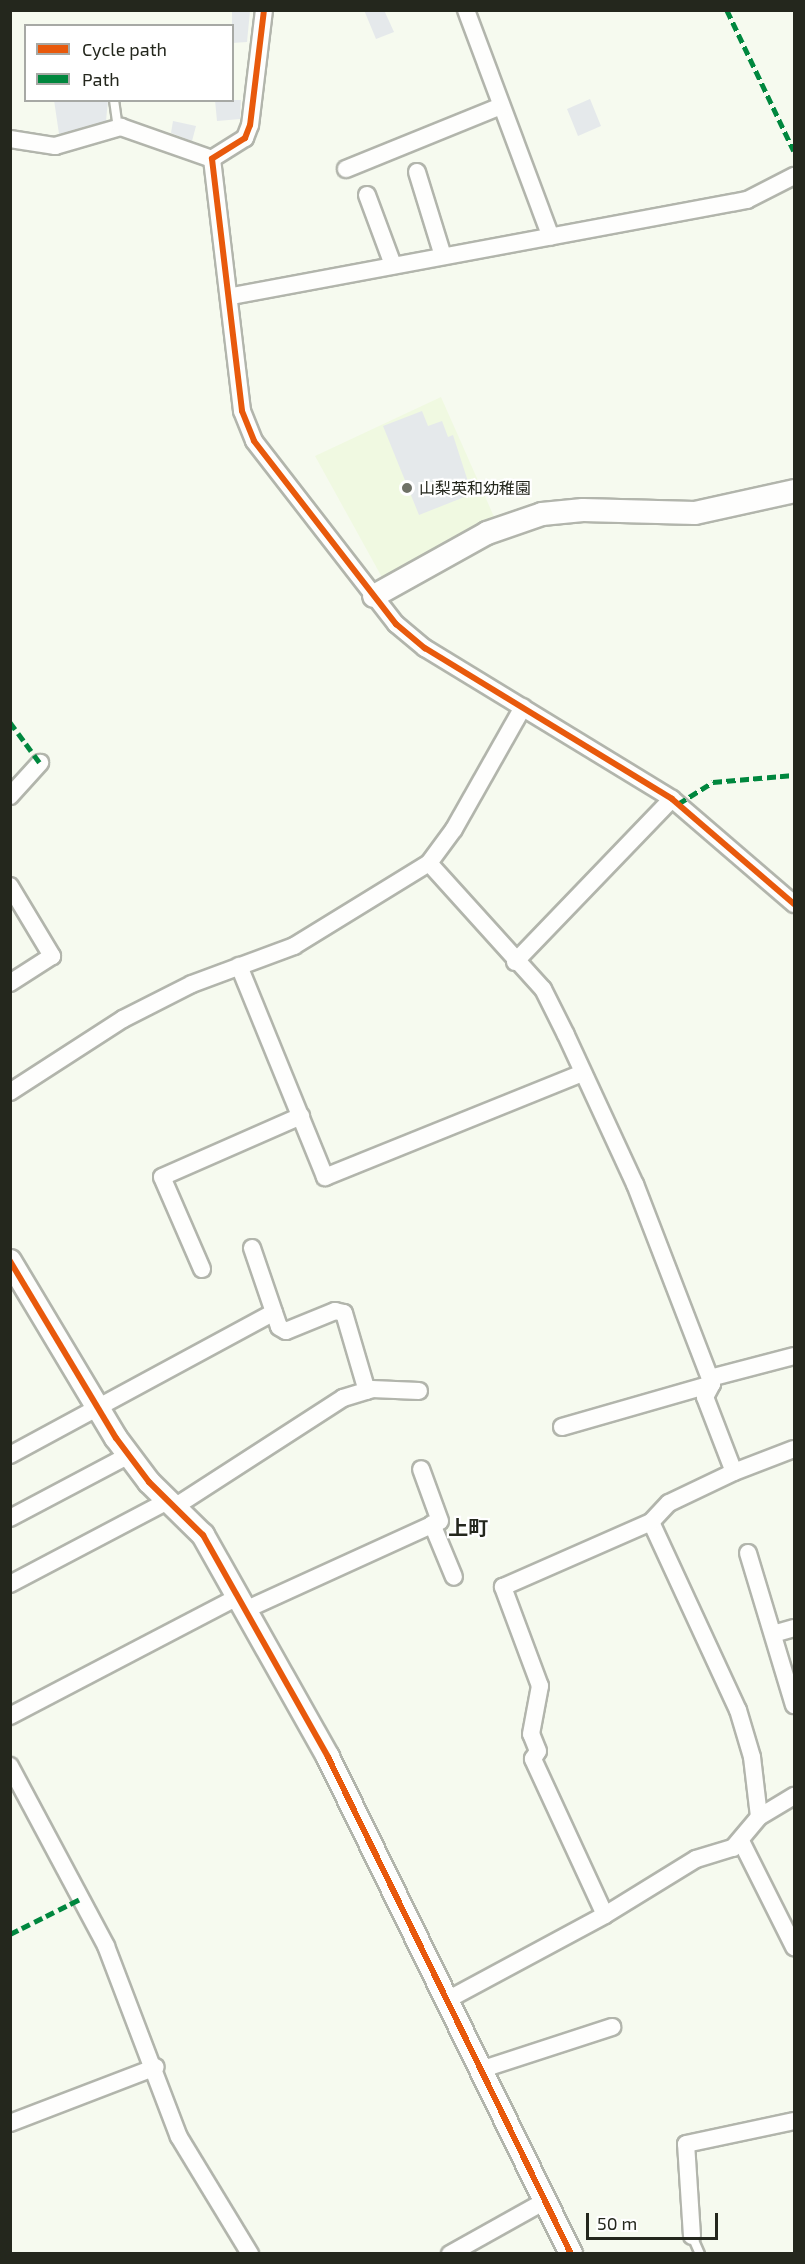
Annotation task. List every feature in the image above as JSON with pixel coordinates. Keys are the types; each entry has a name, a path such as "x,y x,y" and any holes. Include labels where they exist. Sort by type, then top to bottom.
{"street":[{"path":"212,159 245,138 250,125 264,10"},
{"path":"466,10 551,237"},
{"path":"346,169 501,106"},
{"path":"10,139 55,146 118,128 212,159"},
{"path":"212,159 232,296 242,411 254,441 374,596 425,648 672,799 795,904"},
{"path":"417,172 443,256"},
{"path":"232,296 747,200 795,176"},
{"path":"367,195 393,265"},
{"path":"374,596 487,533 542,514 583,510 695,513 795,491"},
{"path":"10,1092 123,1019 240,966 294,946 429,863 454,829 523,707"},
{"path":"10,796 40,764"},
{"path":"515,962 672,799"},
{"path":"429,863 515,962 543,989 635,1184 711,1381 705,1397 734,1472"},
{"path":"10,886 52,956 10,983"},
{"path":"240,966 325,1177 583,1073"},
{"path":"202,1269 162,1177 301,1116"},
{"path":"252,1248 273,1312 286,1330 335,1311 344,1313 367,1390"},
{"path":"10,1261 96,1407 129,1455 203,1535 242,1603 328,1756 449,1999 571,2253"},
{"path":"10,1455 273,1312"},
{"path":"562,1427 795,1356"},
{"path":"10,1584 172,1503 287,1430 367,1390 419,1391"},
{"path":"605,1916 533,1759 538,1751 531,1734 540,1686 503,1587 651,1522 669,1503 734,1472 795,1449"},
{"path":"10,1518 129,1455"},
{"path":"10,1716 242,1603 440,1521 421,1469"},
{"path":"651,1522 738,1710 752,1757 759,1816"},
{"path":"432,1524 454,1577"},
{"path":"748,1553 795,1705"},
{"path":"773,1634 795,1628"},
{"path":"10,1766 106,1946 156,2067 160,2094 179,2137 250,2253"},
{"path":"449,1999 605,1916 696,1859 741,1841 759,1816 795,1796"},
{"path":"741,1841 795,1947"},
{"path":"483,2069 612,2028"},
{"path":"10,2123 156,2067"},
{"path":"692,2236 686,2144 795,2121"},
{"path":"450,2253 546,2201"}],"lane":[{"path":"114,102 118,128"},
{"path":"692,2236 700,2253"}],"shaded area":[{"name":"山梨英和幼稚園","path":"441,397 495,519 384,581 315,456"}],"building":[{"path":"364,10 384,10 394,32 376,39"},
{"path":"250,11 247,42 234,43 232,12"},
{"path":"590,99 601,126 578,136 567,109"},
{"path":"241,100 240,119 217,121 215,102"},
{"path":"54,102 108,102 106,121 59,134"},
{"path":"173,121 196,126 192,141 171,133"},
{"path":"422,411 428,426 442,421 448,437 453,435 472,494 419,515 383,426"}],"marked path":[{"path":"727,10 794,151"},
{"path":"10,722 40,763"},
{"path":"678,804 713,782 794,775"},
{"path":"10,1934 82,1898"}],"cycle path":[{"path":"264,10 250,125 245,138 212,159 242,411 254,441 396,624 425,648 672,799 794,904"},
{"path":"10,1261 116,1438 149,1482 203,1535 328,1757 571,2254"}],"place":[{"name":"山梨英和幼稚園","path":"407,488"}],"district":[{"name":"上町","path":"468,1527"}]}
